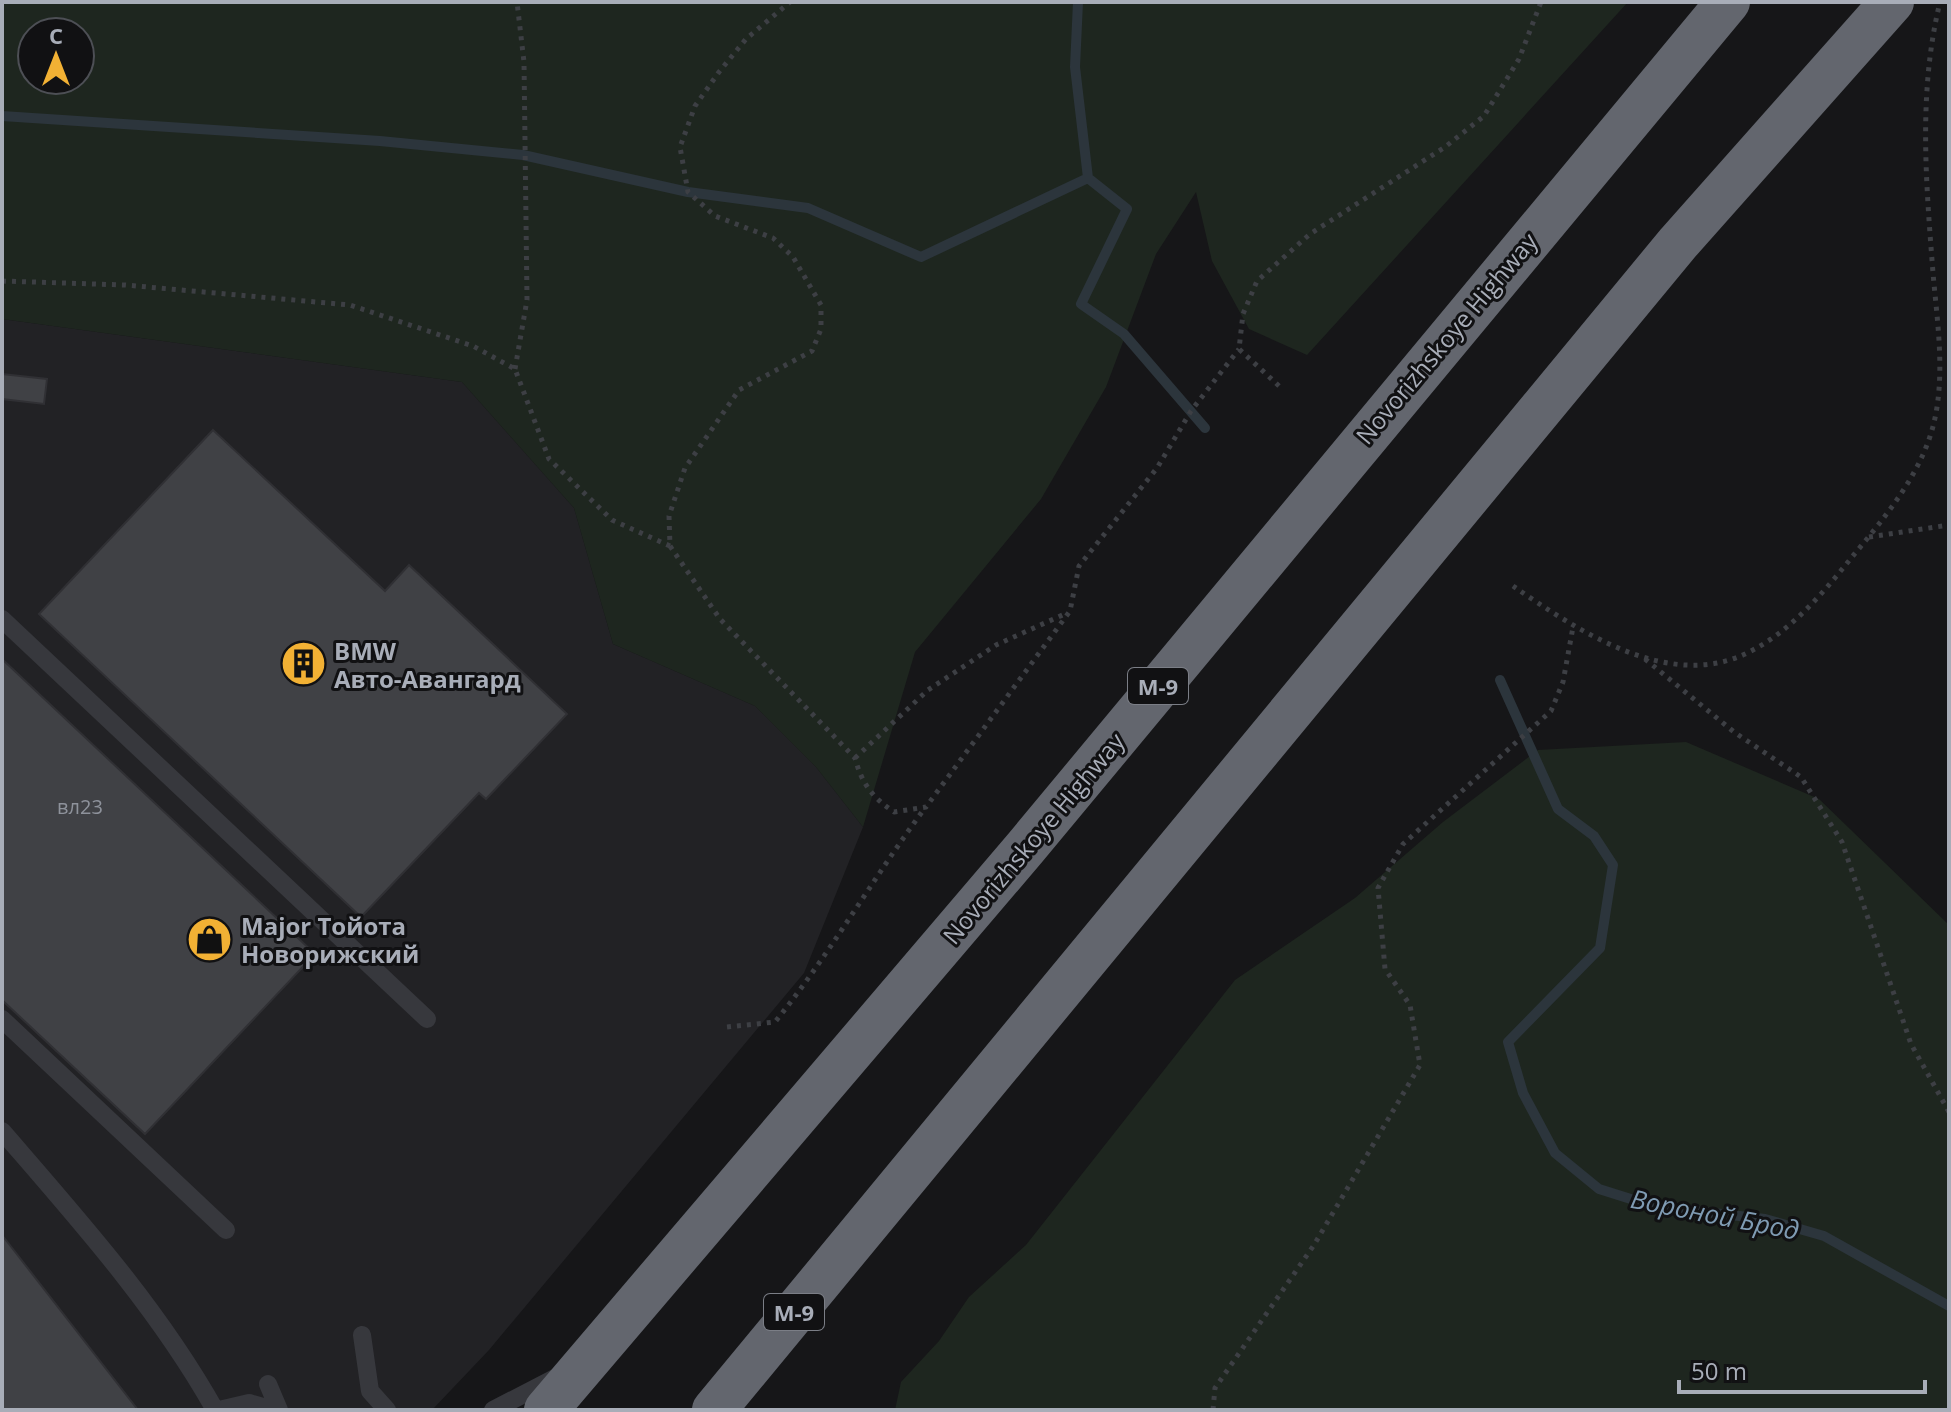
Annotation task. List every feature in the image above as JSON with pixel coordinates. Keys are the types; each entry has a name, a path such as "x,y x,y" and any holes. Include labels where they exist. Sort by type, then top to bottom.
{"highway":[{"name":"Novorizhskoye Highway","path":"546,1410 1026,847 1728,2"},
{"name":"М-9","path":"714,1410 1678,243 1892,2"}],"lane":[{"path":"2,619 427,1019"},
{"path":"2,1019 226,1230"},
{"path":"2,1131 105,1251 217,1410 249,1403 273,1410"},
{"path":"362,1335 370,1391 387,1410"},
{"path":"493,1410 590,1360"},
{"path":"268,1384 279,1410"}],"path":[{"path":"517,2 524,62 527,300 515,369 549,459 612,520 670,546 720,619 855,758 861,781 877,800 894,812 926,807"},
{"path":"670,546 669,516 685,468 739,390 812,351 821,329 821,305 793,257 773,238 715,216 688,192 680,147 695,106 719,72 746,39 790,2"},
{"path":"727,1027 775,1022 816,972 876,875 1070,611 1079,566 1157,468 1191,411 1239,349 1243,314 1257,281 1310,234 1445,147 1484,116 1519,59 1541,2"},
{"path":"1644,659 1698,666 1751,652 1813,605 1869,537 1912,477 1935,418 1939,344 1924,155 1929,47 1940,2"},
{"path":"2,281 125,285 350,305 473,346 515,369"},
{"path":"1239,349 1279,386"},
{"path":"1869,537 1949,525"},
{"path":"1513,586 1573,627 1644,659 1734,732 1801,777 1842,842 1911,1044 1949,1112"},
{"path":"855,758 928,690 996,645 1070,611"},
{"path":"1213,1410 1215,1388 1314,1245 1420,1065 1410,1005 1385,969 1378,888 1403,844 1551,711 1563,682 1573,627"}],"shaded area":[{"path":"2,2 1628,2 1307,355 1249,329 1212,261 1196,192 1156,254 1106,387 1041,499 915,652 863,827 816,767 755,706 613,644 574,508 462,382 2,319"},
{"path":"2,319 462,382 574,508 613,644 755,706 816,767 863,827 804,973 489,1350 432,1410 2,1410"},
{"path":"1686,742 1819,799 1949,925 1949,1410 895,1410 901,1382 939,1341 969,1297 1026,1245 1235,980 1355,898 1443,822 1538,750"}],"building":[{"path":"2,374 47,379 44,404 2,399"},
{"name":"BMW Авто-Авангард","path":"213,430 385,591 409,565 567,714 486,799 479,793 361,917 39,614"},
{"path":"2,659 315,954 145,1134 2,1000"},
{"path":"2,1235 138,1410 2,1410"}],"waterway":[{"name":"Вороной Брод","path":"1078,2 1075,67 1088,178 1127,209 1081,304 1124,334 1205,428"},
{"path":"2,116 380,141 523,155 688,192 808,208 921,257 1088,178"},
{"name":"Вороной Брод","path":"1500,680 1558,809 1594,836 1613,865 1600,948 1508,1042 1523,1093 1555,1153 1599,1189 1653,1206 1765,1219 1824,1236 1949,1306"}],"place":[{"name":"BMW Авто-Авангард","path":"303,664"},
{"name":"Major Тойота Новорижский","path":"210,939"}]}
